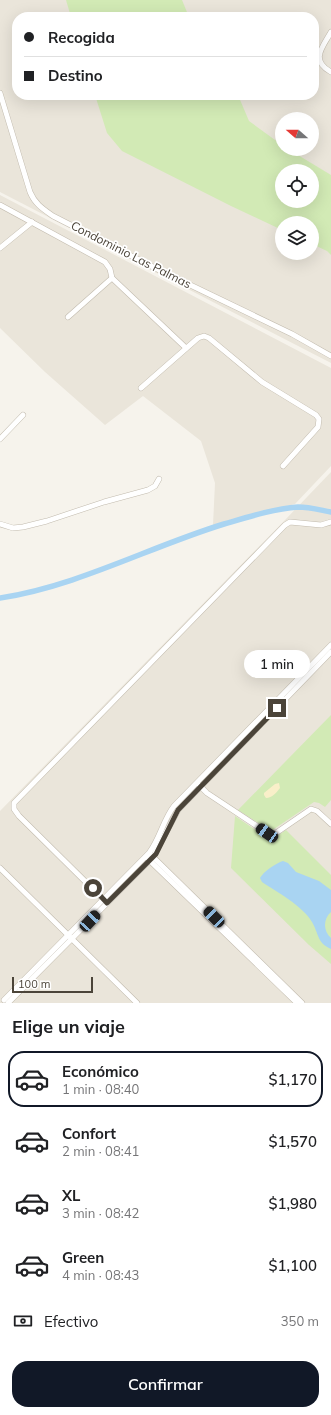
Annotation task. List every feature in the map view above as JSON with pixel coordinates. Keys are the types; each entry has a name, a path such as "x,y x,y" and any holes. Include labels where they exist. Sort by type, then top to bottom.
{"street":[{"path":"319,55 331,32"},
{"path":"319,61 324,68 331,72"},
{"name":"Condominio Las Palmas","path":"0,93 30,192 35,201 42,208 53,216 292,334 331,356"},
{"path":"0,205 102,260 109,266 112,278 186,348"},
{"path":"0,248 32,222"},
{"path":"68,317 112,278"},
{"path":"141,388 200,337 204,336 209,338 262,382 318,417 318,427 283,466"},
{"path":"0,439 22,415"},
{"path":"0,524 18,528 47,521 104,502 148,490 155,486 159,479"},
{"path":"105,901 14,811 14,803 285,525 290,522 321,525 331,522"},
{"path":"7,1002 68,936 149,856 157,850 176,812 199,785 331,645"},
{"path":"199,785 331,652"},
{"path":"199,785 207,793 269,834 273,835 311,809 318,811 331,824"},
{"path":"149,856 297,1003"},
{"path":"149,856 302,1003"},
{"path":"0,868 137,1003"},
{"path":"7,1002 72,940 105,901"},
{"path":"0,996 7,1002"}],"shaded area":[{"path":"0,0 331,0 331,363 0,192"},
{"path":"0,195 331,368 331,466 295,504 213,525 215,483 201,441 143,396 105,425 45,372 0,328"},
{"path":"331,472 331,1003 0,1003 0,811"}],"green space":[{"path":"66,0 182,0 187,12 70,12"},
{"path":"97,100 240,100 249,121 275,140 275,156 300,156 313,164 275,164 275,208 319,208 319,168 331,175 331,255 319,247 319,216 275,216 275,227 122,151 107,133"},
{"path":"331,715 331,800 325,807 314,802 271,831 238,810"},
{"path":"235,816 269,839 274,838 286,830 331,875 331,964 309,945 231,868"}],"sand":[{"path":"279,783 280,788 272,796 266,798 264,793 275,784"}],"water":[{"path":"283,861 288,863 296,872 319,881 331,890 331,912 326,918 325,929 331,938 331,949 323,944 312,922 302,910 262,882 260,878 264,873"}],"waterway":[{"path":"0,598 57,585 196,533 261,514 298,507 331,512"}],"route":[{"path":"93,888 107,903 156,854 176,812 277,708"}]}
